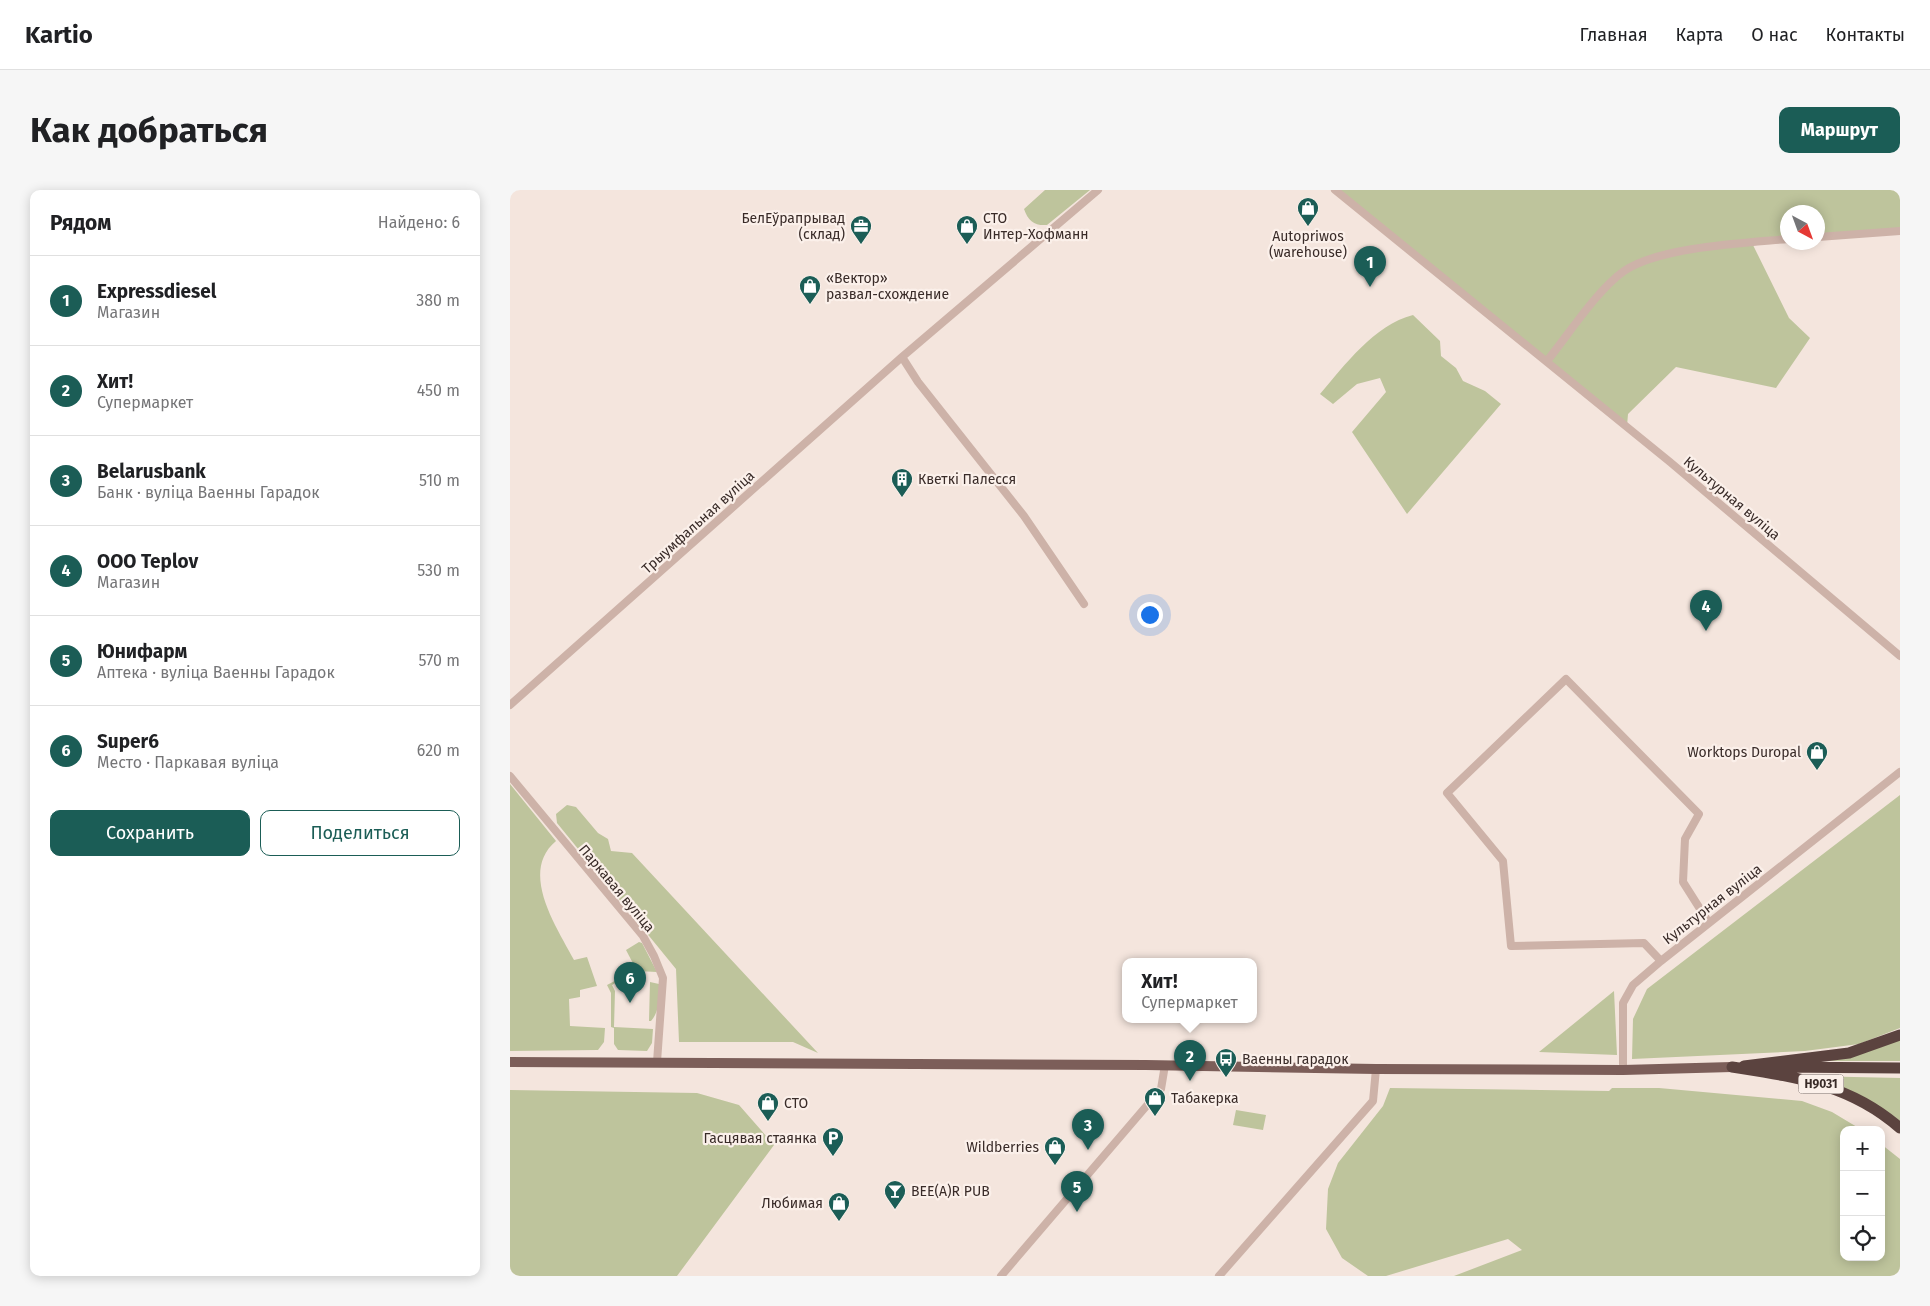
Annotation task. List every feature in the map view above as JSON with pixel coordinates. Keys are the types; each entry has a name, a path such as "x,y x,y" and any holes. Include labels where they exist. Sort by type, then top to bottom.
{"highway":[{"name":"Н9031","path":"1732,1067 1849,1053 1900,1034"},
{"name":"Н9031","path":"1732,1067 1900,1068"},
{"name":"Н9031","path":"1732,1067 1801,1078 1830,1087 1874,1108 1900,1128"}],"main road":[{"name":"Н9031","path":"510,1062 1164,1065 1376,1069 1622,1070 1732,1067"}],"street":[{"name":"Трыумфальная вуліца","path":"510,704 902,357 1098,190"},
{"name":"Культурная вуліца","path":"1335,190 1547,361 1900,656"},
{"path":"1825,236 1900,231"},
{"path":"1547,361 1608,285 1633,266 1686,251 1780,241"},
{"path":"902,357 918,382 1024,516 1084,604"},
{"path":"1660,961 1644,943 1511,946 1503,861 1447,793 1566,678 1699,814 1685,839 1683,882 1709,923"},
{"name":"Культурная вуліца","path":"1622,1070 1623,1002 1634,985 1660,961 1900,772"},
{"name":"Паркавая вуліца","path":"510,776 642,936 654,956 663,984 657,1062"},
{"path":"1001,1276 1161,1089 1164,1065"},
{"path":"1219,1276 1373,1101 1376,1069"}],"green space":[{"path":"1045,190 1090,190 1047,225 1036,224 1028,217 1024,209"},
{"path":"1335,190 1900,190 1900,231 1825,236 1825,205 1780,205 1780,240 1752,243 1789,318 1810,338 1776,388 1676,367 1628,414 1627,426"},
{"path":"1413,315 1440,341 1441,356 1456,368 1463,381 1485,391 1501,404 1407,514 1352,432 1386,392 1380,378 1357,384 1333,404 1320,394 1361,347 1386,327"},
{"path":"510,784 556,841 545,854 541,868 544,899 558,931 574,960 587,957 597,986 580,990 580,997 569,999 570,1026 605,1028 604,1042 598,1050 510,1051"},
{"path":"1900,795 1900,1028 1859,1044 1805,1051 1632,1059 1633,1019 1647,989"},
{"path":"567,805 576,807 598,833 608,839 611,851 632,853 818,1053 793,1042 679,1042 676,969 557,823 556,814"},
{"path":"639,942 642,943 657,972 637,971 626,950"},
{"path":"632,972 636,975 629,975 612,985 615,991 614,1027 653,1029 652,1043 647,1051 618,1050 614,1044 614,1028 611,1027 611,993 607,985"},
{"path":"650,982 659,984 659,994 656,1013 651,1021 649,1021"},
{"path":"1614,991 1617,1055 1539,1052"},
{"path":"1900,1038 1900,1061 1821,1061"},
{"path":"1808,1076 1900,1078 1900,1121"},
{"path":"1390,1088 1609,1091 1612,1088 1659,1088 1802,1101 1832,1112 1855,1126 1840,1126 1840,1261 1885,1261 1885,1147 1900,1159 1900,1276 1454,1276 1522,1250 1508,1239 1386,1276 1368,1276 1342,1258 1326,1229 1328,1189 1338,1163 1383,1106"},
{"path":"510,1090 697,1093 739,1105 774,1145 677,1276 510,1276"},
{"path":"1236,1110 1266,1115 1263,1130 1233,1125"}],"place":[{"name":"Autopriwos (warehouse)","path":"1308,227"},
{"name":"БелЕўрапрывад (склад)","path":"861,245"},
{"name":"СТО Интер-Хофманн","path":"967,245"},
{"name":"Expressdiesel","path":"1370,287"},
{"name":"«Вектор» развал-схождение","path":"810,305"},
{"name":"Кветкі Палесся","path":"902,498"},
{"name":"OOO Teplov","path":"1706,631"},
{"name":"Worktops Duropal","path":"1817,771"},
{"name":"Super6","path":"630,1003"},
{"name":"Ваенны гарадок","path":"1226,1078"},
{"name":"Хит!","path":"1190,1081"},
{"name":"Табакерка","path":"1155,1117"},
{"name":"СТО","path":"768,1122"},
{"name":"Belarusbank","path":"1088,1150"},
{"name":"Гасцявая стаянка","path":"833,1157"},
{"name":"Wildberries","path":"1055,1166"},
{"name":"BEE(A)R PUB","path":"895,1210"},
{"name":"Юнифарм","path":"1077,1212"},
{"name":"Любимая","path":"839,1222"}]}
